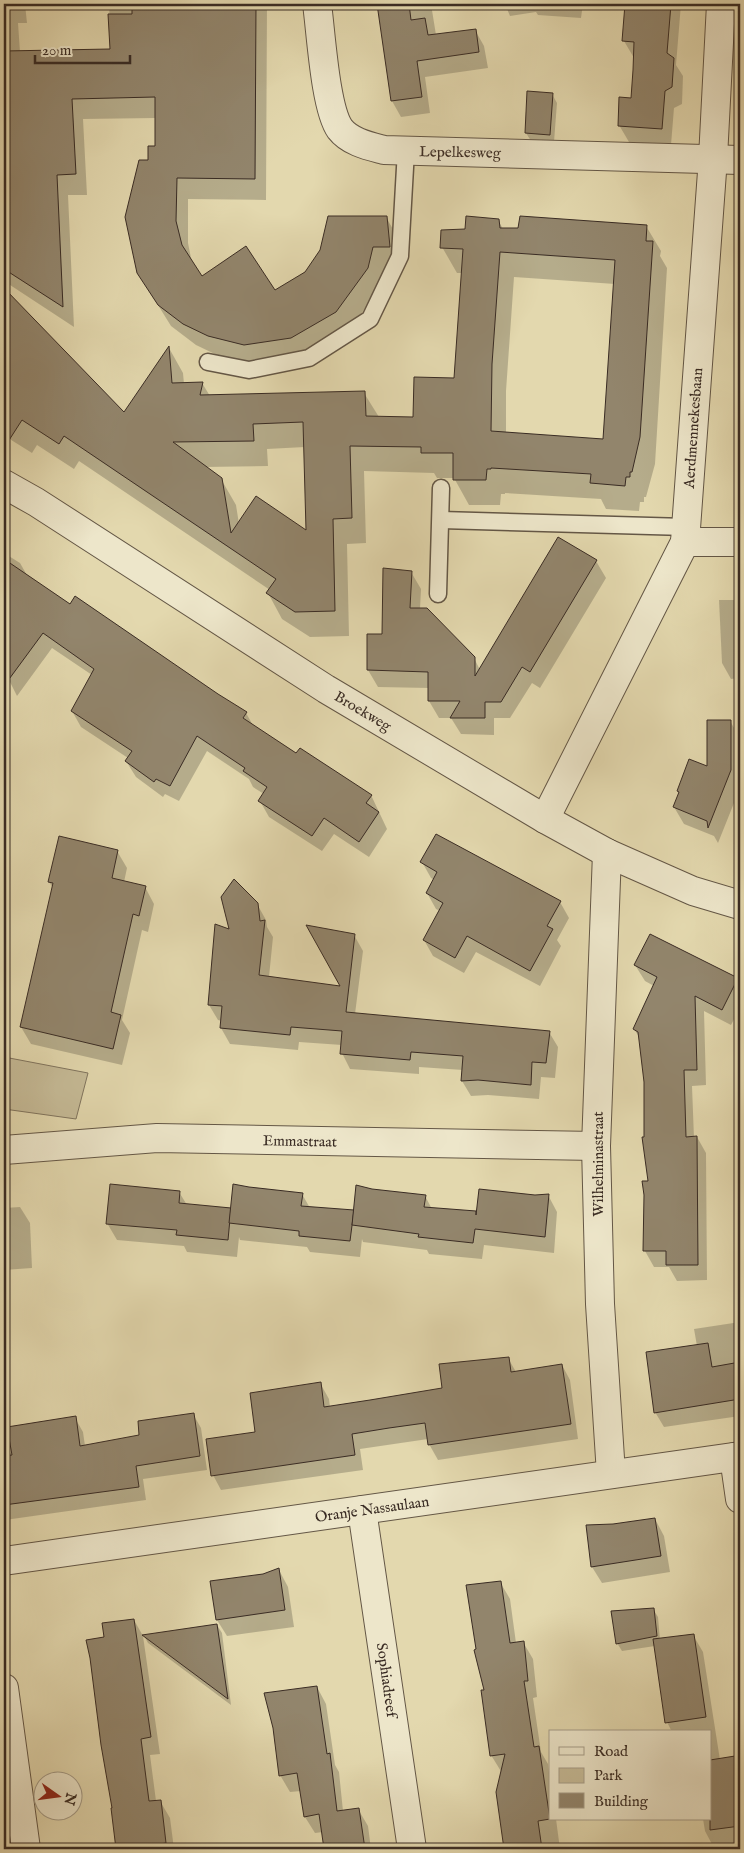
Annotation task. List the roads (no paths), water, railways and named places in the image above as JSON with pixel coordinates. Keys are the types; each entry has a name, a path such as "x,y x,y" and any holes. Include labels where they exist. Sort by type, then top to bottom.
{"street":[{"name":"Lepelkesweg","path":"317,4 330,106 340,129 359,143 384,150 740,160"},
{"name":"Aerdmennekesbaan","path":"545,819 686,534 713,158 721,4"},
{"name":"Broekweg","path":"4,484 44,507 326,689 545,819 607,853 692,891 740,905"},
{"path":"686,534 740,542"},
{"name":"Wilhelminastraat","path":"607,853 596,1146 600,1304 611,1474"},
{"name":"Emmastraat","path":"4,1150 158,1138 596,1146"},
{"path":"737,1456 740,1499"},
{"name":"Oranje Nassaulaan","path":"4,1561 737,1456"},
{"name":"Sophiadreef","path":"362,1510 412,1849"},
{"path":"4,1688 26,1849"}],"lane":[{"path":"208,362 248,370 309,358 370,319 400,256 406,150"},
{"path":"438,594 442,488"},
{"path":"441,520 686,534"}]}
